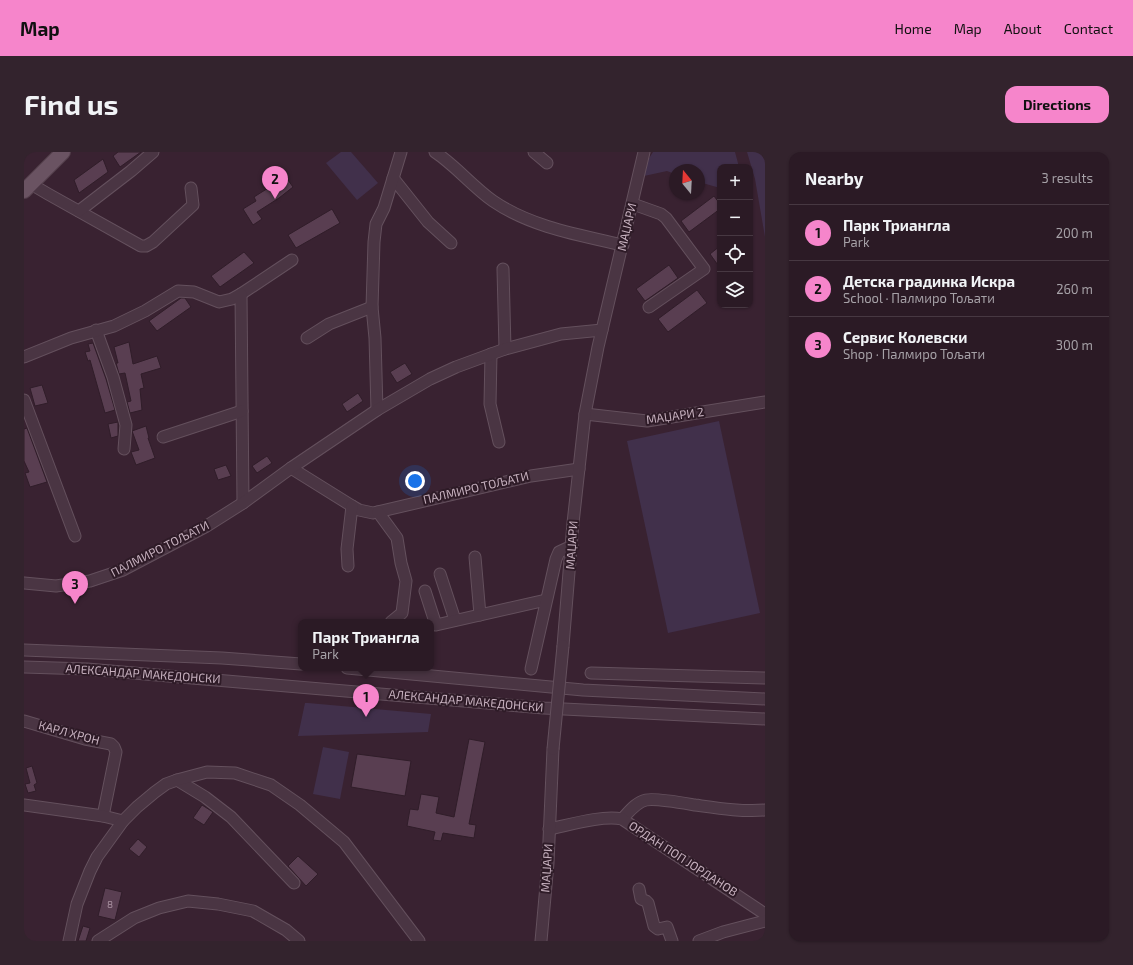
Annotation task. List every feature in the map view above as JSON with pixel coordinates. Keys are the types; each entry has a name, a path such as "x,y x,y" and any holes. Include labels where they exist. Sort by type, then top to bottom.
{"main road":[{"path":"27,187 63,152"}],"street":[{"path":"79,211 153,152"},
{"path":"377,410 375,338 372,306 374,242 376,224 384,208 401,152"},
{"path":"435,152 448,161 464,177 492,200 515,214 568,233 623,245"},
{"path":"534,152 547,163"},
{"name":"МАЏАРИ","path":"541,941 548,863 553,749 585,414 602,330 645,153"},
{"path":"393,178 428,222 451,243"},
{"path":"27,187 79,211 141,246 146,246 153,242 193,205 191,188"},
{"path":"633,204 661,214 666,218 704,269 649,307"},
{"path":"24,357 71,338 114,326 130,319 178,291 194,292 220,302 232,299 292,260"},
{"path":"503,269 505,349"},
{"path":"241,294 243,503"},
{"path":"307,338 329,324 372,306"},
{"path":"96,330 126,425 124,449"},
{"name":"ПАЛМИРО ТОЉАТИ","path":"24,583 56,586 90,581 123,570 205,527 243,503 290,468 377,410 430,380 456,367 505,349 561,334 602,330"},
{"path":"491,354 490,404 499,442"},
{"path":"24,400 75,536"},
{"name":"МАЏАРИ 2","path":"585,414 647,421 765,402"},
{"path":"163,437 242,411"},
{"name":"ПАЛМИРО ТОЉАТИ","path":"290,468 352,506 363,511 373,513 531,476 579,469"},
{"path":"348,566 347,549 352,506"},
{"path":"378,512 397,538 400,563 406,581 402,613 395,619"},
{"path":"531,669 553,569 559,552 572,546"},
{"path":"475,557 480,615"},
{"path":"440,574 455,620"},
{"path":"425,591 436,625 546,600"},
{"name":"АЛЕКСАНДАР МАКЕДОНСКИ","path":"24,650 222,658 298,664"},
{"name":"АЛЕКСАНДАР МАКЕДОНСКИ","path":"24,667 87,668 544,708 765,719"},
{"name":"АЛЕКСАНДАР МАКЕДОНСКИ","path":"379,671 582,690 765,699"},
{"path":"591,673 765,678"},
{"name":"КАРЛ ХРОН","path":"24,721 85,739 111,744 114,747 116,752 103,816"},
{"path":"69,941 77,904 90,870 97,857 123,821 137,807 166,784 207,772 235,773 271,785 300,804 344,842 419,941"},
{"path":"177,780 205,797 231,817 294,883"},
{"path":"622,819 637,804 646,800 721,808 765,810"},
{"path":"24,805 103,816 123,821"},
{"name":"ОРДАН ПОП ЈОРДАНОВ","path":"549,828 603,819 622,819 765,914"},
{"path":"639,889 641,899 648,903 654,926 658,929 667,927 672,941"},
{"path":"98,941 134,918 159,908 188,901 218,904 252,911 286,930 299,941"},
{"path":"699,941 723,932 765,921"}],"shaded area":[{"path":"341,152 351,152 378,183 357,200 326,163"},
{"path":"653,152 735,152 738,164 717,164 717,187 705,184 705,164 669,164 669,172 644,176 646,163"},
{"path":"747,152 765,152 765,237 753,172 753,164 751,164"},
{"path":"719,421 760,613 668,633 627,441"},
{"path":"305,703 431,714 428,732 298,736"},
{"path":"323,747 349,752 340,799 313,794"}],"building":[{"path":"118,152 141,152 120,167 113,156"},
{"path":"103,159 108,172 79,193 74,180"},
{"path":"278,166 293,187 257,212 262,219 253,225 243,209 256,201 254,197 276,183 268,172"},
{"path":"714,196 717,200 717,211 689,232 681,221"},
{"path":"332,209 340,223 296,248 288,235"},
{"path":"717,248 717,264 710,254"},
{"path":"244,252 254,263 220,287 211,276"},
{"path":"669,265 678,278 645,301 636,289"},
{"path":"697,290 707,303 668,332 658,319"},
{"path":"181,298 185,298 191,307 157,331 149,321"},
{"path":"129,342 133,364 157,356 161,368 141,374 144,388 140,389 142,410 130,413 127,402 131,401 125,373 119,374 114,347"},
{"path":"93,343 115,410 105,413 90,360 88,361 85,352 90,351 88,344"},
{"path":"405,363 412,374 397,383 390,372"},
{"path":"42,385 48,403 35,406 30,388"},
{"path":"358,393 363,401 347,412 342,404"},
{"path":"118,422 118,436 111,438 108,424"},
{"path":"146,426 148,438 155,458 136,465 131,452 139,450 132,431"},
{"path":"27,428 47,482 30,487 25,473 29,472 24,461 24,429"},
{"path":"267,456 272,463 257,473 252,466"},
{"path":"226,465 231,476 218,480 214,469"},
{"path":"469,739 485,742 469,824 476,825 474,838 443,833 441,841 433,840 435,832 407,826 410,809 418,810 421,794 439,797 436,813 454,817"},
{"path":"357,754 411,761 405,796 351,787"},
{"path":"32,766 37,783 34,785 36,791 28,793 25,784 30,783 26,768"},
{"path":"202,805 213,812 204,825 193,818"},
{"path":"138,839 147,847 139,857 129,849"},
{"path":"298,856 318,874 306,886 288,866"},
{"path":"105,888 122,892 115,920 98,916"},
{"path":"83,926 90,928 86,941 78,941"}],"place":[{"name":"Детска градинка Искра","path":"275,199"},
{"name":"Сервис Колевски","path":"75,604"},
{"name":"Парк Триангла","path":"366,717"}]}
